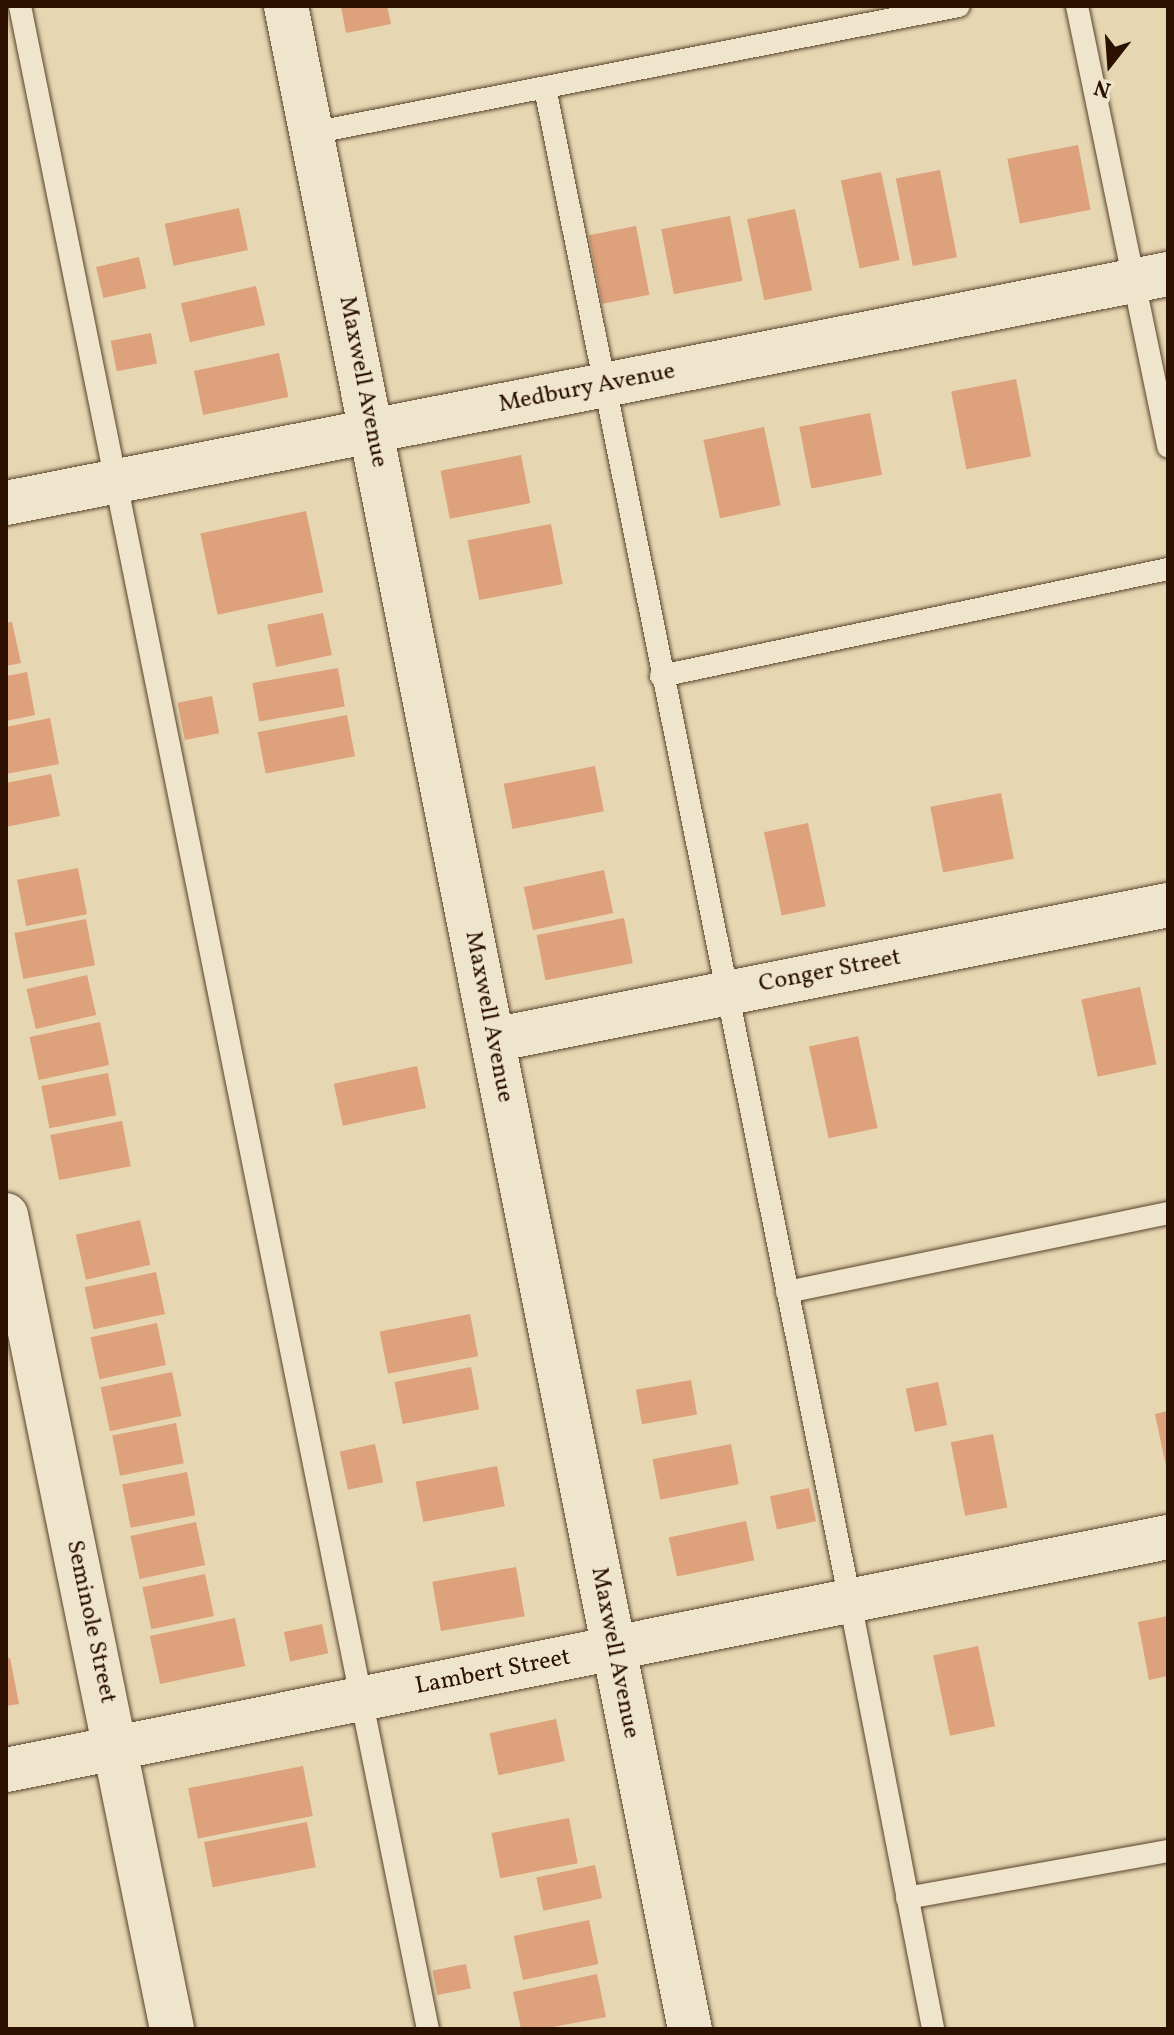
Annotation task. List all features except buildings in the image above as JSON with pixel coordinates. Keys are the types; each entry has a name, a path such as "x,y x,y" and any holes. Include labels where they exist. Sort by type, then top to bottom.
{"street":[{"name":"Maxwell Avenue","path":"286,6 690,2029"},
{"name":"Medbury Avenue","path":"6,503 1151,277"},
{"name":"Conger Street","path":"493,1040 1168,905"},
{"name":"Seminole Street","path":"6,1215 172,2029"},
{"name":"Lambert Street","path":"6,1770 1168,1537"}],"lane":[{"path":"20,6 364,1699 428,2029"},
{"path":"312,133 959,6"},
{"path":"1077,6 1151,277 1168,447"},
{"path":"545,88 661,676 850,1601 933,2029"},
{"path":"661,676 1168,569"},
{"path":"787,1292 1168,1213"},
{"path":"907,1898 1168,1851"}]}
